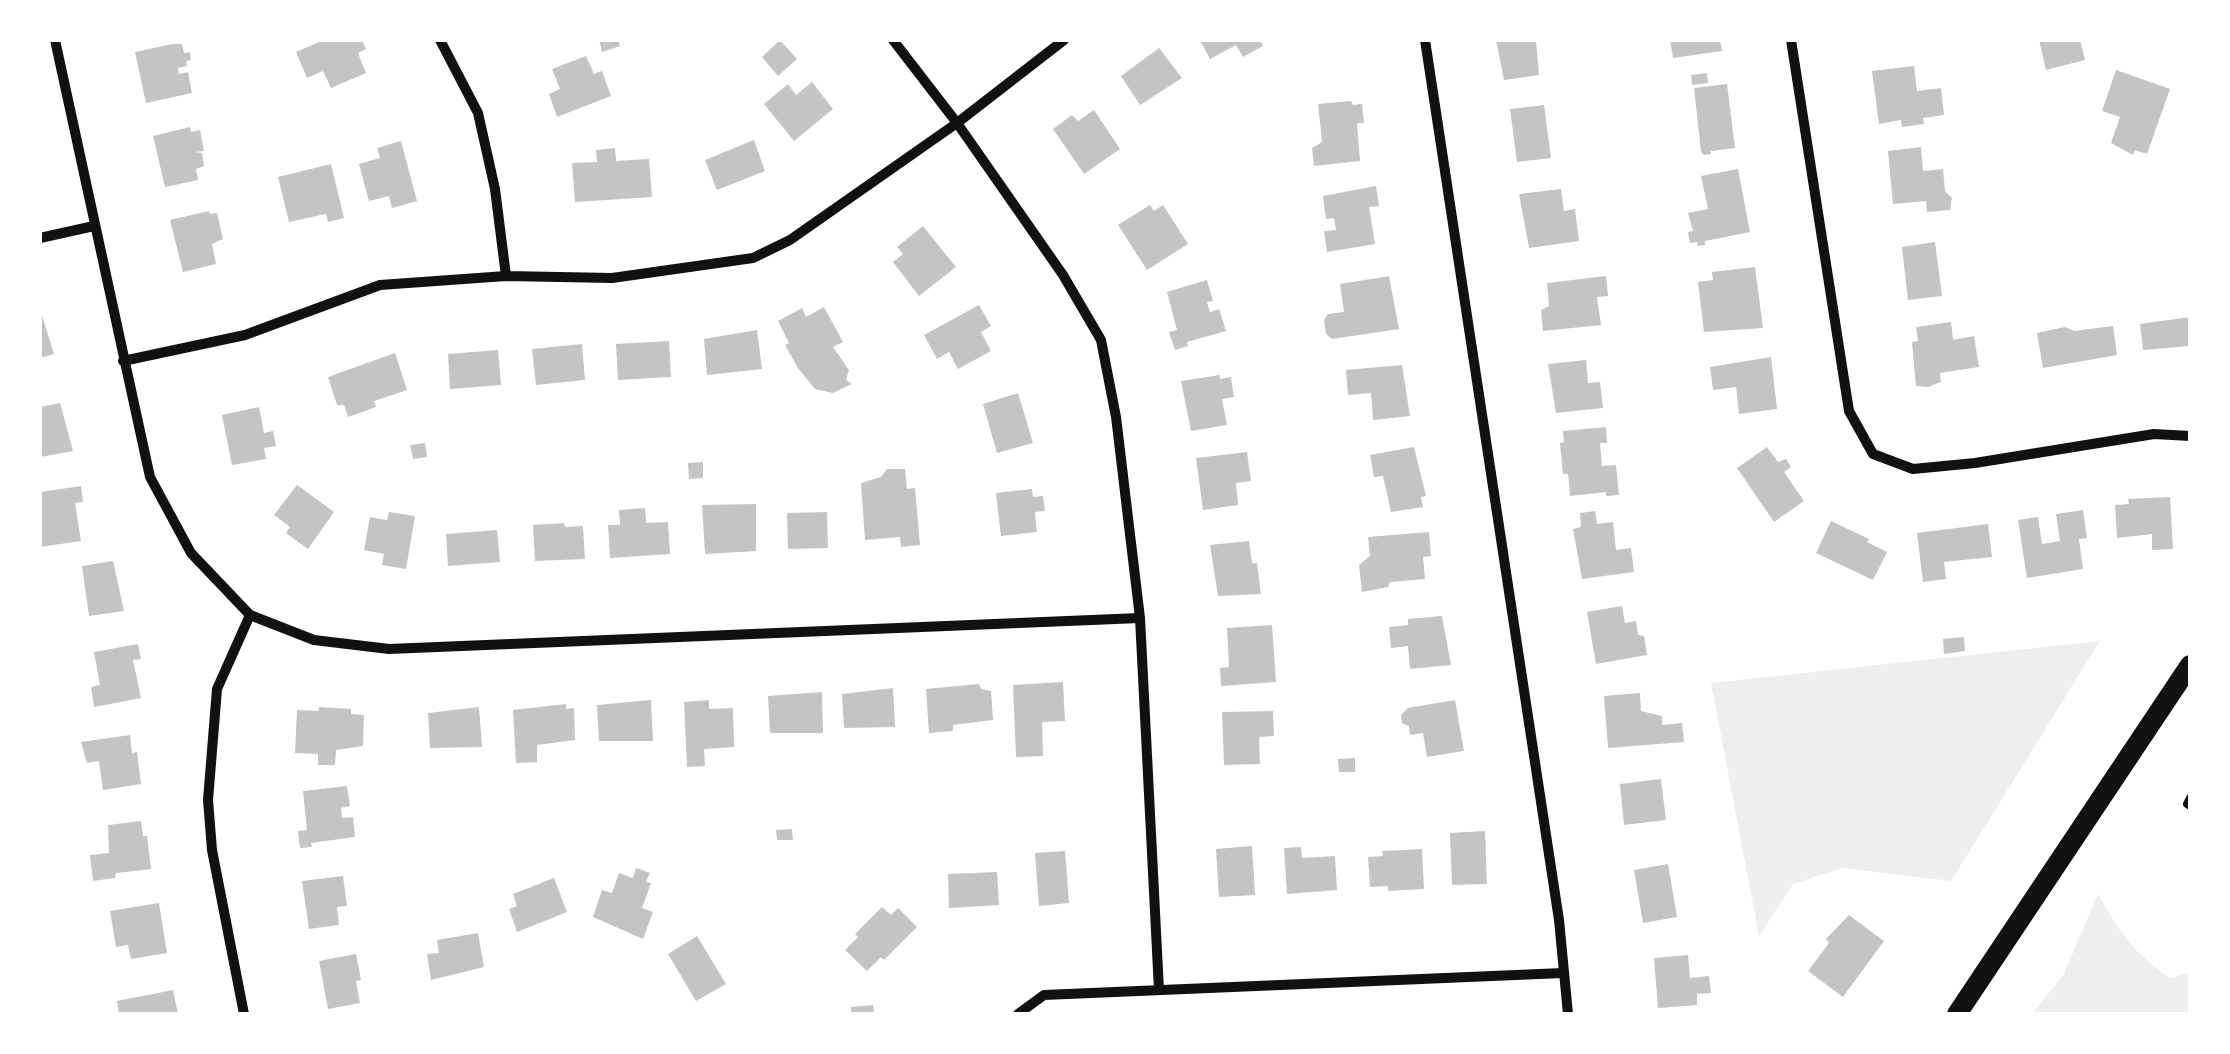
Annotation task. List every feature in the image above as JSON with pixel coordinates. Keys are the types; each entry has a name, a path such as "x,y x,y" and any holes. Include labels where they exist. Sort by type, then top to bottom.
{"main road":[{"path":"1957,1014 2190,665"}],"street":[{"path":"55,40 150,477 192,553 250,615 314,640 389,650 1140,618"},
{"path":"440,40 478,113 496,188 506,276"},
{"path":"893,40 957,123 1063,275 1101,340 1116,418 1140,618 1159,990"},
{"path":"122,361 245,335 380,284 506,276 612,278 754,258 790,240 957,123 1064,40"},
{"path":"1425,40 1559,920 1568,1014"},
{"path":"1791,40 1849,411 1874,454 1913,468 1974,463 2154,434 2190,436"},
{"path":"40,238 94,226"},
{"path":"244,1014 212,850 208,800 217,690 250,615"},
{"path":"1018,1014 1044,995 1563,973"}],"lane":[{"path":"2190,798 2190,806"}],"shaded area":[{"path":"2100,641 1951,881 1842,868 1793,884 1759,936 1711,683"},
{"path":"2098,894 2121,932 2146,959 2170,978 2190,973 2190,1014 2032,1014 2064,974"}],"building":[{"path":"324,40 362,40 366,49 358,53 366,73 331,88 323,71 307,78 296,52"},
{"path":"599,40 618,40 620,46 602,52"},
{"path":"780,40 797,59 778,76 762,57"},
{"path":"1200,40 1260,40 1263,46 1243,57 1236,45 1210,59"},
{"path":"1496,40 1536,40 1539,75 1504,80"},
{"path":"1670,40 1720,40 1722,51 1673,58"},
{"path":"2039,40 2080,40 2085,60 2046,70"},
{"path":"182,44 184,53 190,52 187,66 178,68 179,74 188,72 192,93 146,103 135,52"},
{"path":"1159,48 1182,78 1140,105 1121,76"},
{"path":"586,56 594,74 602,71 611,96 557,117 549,94 560,89 552,69"},
{"path":"1914,66 1917,91 1941,88 1944,115 1923,118 1924,124 1902,127 1901,120 1879,124 1872,71"},
{"path":"2116,70 2170,89 2147,154 2135,150 2133,155 2111,143 2120,117 2102,111"},
{"path":"1707,73 1708,83 1692,85 1691,75"},
{"path":"812,82 833,109 794,141 764,104 788,84 796,95"},
{"path":"1727,84 1735,148 1704,155 1694,88"},
{"path":"1351,101 1353,105 1362,104 1364,123 1357,123 1360,161 1314,166 1312,148 1322,142 1318,104"},
{"path":"1544,105 1551,158 1517,162 1510,109"},
{"path":"1094,110 1120,149 1084,174 1053,129 1072,115 1078,121"},
{"path":"190,127 191,132 200,130 204,151 195,152 202,153 204,166 196,169 198,180 165,187 153,136"},
{"path":"754,140 765,171 717,190 705,160"},
{"path":"401,141 417,201 392,208 389,196 369,201 359,164 380,158 377,148"},
{"path":"1921,147 1923,171 1943,169 1945,191 1952,198 1950,210 1927,212 1926,201 1893,204 1888,151"},
{"path":"615,148 616,161 649,159 652,197 575,202 572,163 597,162 596,150"},
{"path":"331,164 344,218 328,222 326,214 289,222 278,177"},
{"path":"1738,169 1750,232 1705,241 1705,245 1690,243 1688,232 1693,231 1688,213 1708,209 1701,176"},
{"path":"1376,186 1379,206 1369,207 1375,244 1327,252 1324,231 1336,230 1334,218 1326,219 1323,196"},
{"path":"1561,189 1564,211 1575,209 1579,241 1529,248 1519,194"},
{"path":"1150,205 1154,211 1163,205 1188,244 1147,270 1118,225"},
{"path":"209,211 217,213 223,239 212,244 216,264 183,272 170,220"},
{"path":"923,226 956,267 919,296 893,262 903,254 897,247"},
{"path":"1935,242 1942,296 1908,300 1902,247"},
{"path":"1755,267 1763,328 1704,332 1698,282 1713,280 1712,272"},
{"path":"1389,276 1399,329 1332,339 1326,334 1324,320 1328,314 1344,312 1340,284"},
{"path":"1606,276 1608,296 1597,297 1601,325 1543,331 1541,310 1549,306 1547,283"},
{"path":"1207,280 1213,301 1207,302 1210,312 1219,309 1226,331 1187,342 1188,346 1175,350 1169,332 1177,330 1167,292"},
{"path":"979,305 991,326 981,332 991,351 958,369 949,352 937,359 924,335"},
{"path":"824,307 843,342 833,347 849,370 846,380 852,384 833,393 815,389 798,368 778,321 802,308 806,317"},
{"path":"40,309 54,354 40,358"},
{"path":"2190,317 2190,346 2143,350 2140,324"},
{"path":"1951,322 1953,340 1974,336 1979,367 1940,373 1941,382 1916,386 1912,342 1918,341 1916,327"},
{"path":"2113,326 2117,355 2043,368 2037,333 2065,327 2074,331"},
{"path":"757,330 762,369 707,375 704,339"},
{"path":"669,341 671,377 618,380 616,344"},
{"path":"582,344 585,380 536,385 532,349"},
{"path":"498,350 501,385 450,389 448,354"},
{"path":"395,353 407,390 374,401 376,407 348,417 344,405 337,405 328,377"},
{"path":"1771,357 1777,409 1739,414 1736,387 1713,390 1710,367"},
{"path":"1586,360 1588,383 1600,382 1603,408 1556,413 1548,364"},
{"path":"1402,365 1410,416 1373,420 1371,393 1348,395 1346,370"},
{"path":"1220,375 1220,379 1231,377 1234,397 1222,399 1227,425 1191,431 1181,381"},
{"path":"1018,393 1033,443 997,453 983,404"},
{"path":"60,403 73,451 40,457 40,407"},
{"path":"259,407 264,433 273,431 276,446 264,448 266,459 232,465 222,415"},
{"path":"1606,427 1607,443 1600,443 1602,466 1616,465 1619,495 1606,496 1606,492 1570,496 1568,474 1563,474 1563,431"},
{"path":"425,443 427,457 413,459 410,445"},
{"path":"1414,447 1426,496 1421,497 1423,507 1391,512 1383,476 1374,477 1370,455"},
{"path":"1767,447 1778,462 1786,459 1791,467 1784,472 1804,501 1774,522 1737,468"},
{"path":"1247,452 1251,481 1236,483 1238,505 1203,510 1196,458"},
{"path":"703,462 703,478 689,479 688,463"},
{"path":"887,469 905,469 907,489 915,488 920,545 901,547 900,537 865,540 861,483 881,477"},
{"path":"297,485 334,512 308,549 286,533 290,527 274,515"},
{"path":"81,486 83,502 75,503 81,541 40,547 40,492"},
{"path":"1032,489 1033,497 1043,496 1045,511 1035,512 1037,532 1001,536 996,493"},
{"path":"2170,497 2173,549 2152,550 2152,534 2117,538 2115,505 2129,504 2128,499"},
{"path":"756,504 756,551 705,554 702,505"},
{"path":"645,508 646,523 668,522 670,554 610,558 608,525 620,525 619,510"},
{"path":"2083,510 2087,538 2079,539 2083,569 2027,578 2018,520 2038,517 2042,544 2060,541 2056,514"},
{"path":"1595,511 1597,524 1613,522 1616,550 1631,548 1634,572 1582,579 1573,529 1581,527 1580,513"},
{"path":"389,512 415,516 406,569 382,565 384,554 364,550 370,517 387,520"},
{"path":"827,512 828,548 788,549 787,513"},
{"path":"1831,521 1887,552 1873,580 1816,553"},
{"path":"564,523 565,527 583,526 585,559 535,561 533,525"},
{"path":"1988,524 1992,557 1944,562 1946,579 1923,582 1917,533"},
{"path":"497,530 500,562 448,566 446,534"},
{"path":"1429,532 1431,556 1423,557 1425,579 1390,582 1388,587 1362,592 1359,565 1370,556 1368,537"},
{"path":"1249,541 1261,594 1218,596 1210,545"},
{"path":"113,561 124,611 89,616 82,566"},
{"path":"1622,606 1625,623 1636,621 1638,635 1644,636 1647,655 1596,664 1587,612"},
{"path":"1442,616 1451,665 1410,669 1408,646 1391,648 1389,627 1408,625 1408,619"},
{"path":"1272,625 1276,682 1221,686 1220,668 1229,667 1227,628"},
{"path":"1964,637 1965,651 1944,654 1943,639"},
{"path":"138,644 141,659 133,660 141,698 94,707 91,687 100,685 94,652"},
{"path":"1063,682 1065,721 1042,722 1043,756 1016,757 1013,685"},
{"path":"979,684 981,689 991,691 993,720 953,725 953,731 929,733 926,689"},
{"path":"893,688 895,727 844,728 842,694"},
{"path":"822,692 823,733 770,733 768,696"},
{"path":"1640,693 1641,711 1662,716 1662,725 1682,723 1684,742 1608,748 1604,696"},
{"path":"651,700 653,741 599,741 597,705"},
{"path":"709,700 709,709 733,708 734,747 704,749 705,766 687,767 684,702"},
{"path":"1455,700 1464,751 1427,757 1423,733 1410,735 1401,715 1408,708"},
{"path":"566,704 566,709 574,708 575,740 537,745 537,762 516,763 513,710"},
{"path":"319,707 351,709 351,714 364,715 363,746 336,750 335,765 318,765 318,754 295,753 297,710 319,711"},
{"path":"479,707 482,747 430,748 428,713"},
{"path":"1273,711 1274,736 1259,737 1260,764 1224,765 1222,712"},
{"path":"130,735 132,753 137,752 141,784 103,790 99,761 87,763 81,742"},
{"path":"1355,758 1355,772 1339,772 1338,759"},
{"path":"1661,779 1666,820 1624,825 1620,784"},
{"path":"347,786 350,806 341,808 342,818 353,817 355,837 300,848 298,831 307,830 303,791"},
{"path":"141,821 151,869 116,873 115,878 93,881 90,855 109,853 108,825"},
{"path":"792,829 793,840 777,840 776,830"},
{"path":"1485,831 1487,884 1452,885 1450,833"},
{"path":"1252,846 1255,895 1219,897 1216,849"},
{"path":"1301,847 1302,858 1335,856 1337,890 1287,894 1284,848"},
{"path":"1422,849 1424,889 1388,891 1388,886 1370,887 1368,857 1383,856 1382,851"},
{"path":"1065,851 1069,903 1039,906 1035,853"},
{"path":"1668,864 1677,917 1643,923 1634,870"},
{"path":"636,868 650,873 646,882 651,883 642,908 653,912 643,939 593,917 602,890 612,893 619,873 633,878"},
{"path":"997,872 999,905 949,908 948,874"},
{"path":"343,876 347,906 337,907 339,925 309,929 302,881"},
{"path":"554,878 567,912 517,932 509,909 517,906 513,894"},
{"path":"159,903 167,953 131,959 128,945 116,947 110,911"},
{"path":"882,907 891,915 898,908 917,927 867,971 845,950"},
{"path":"1849,915 1884,941 1843,997 1808,971 1829,943 1826,939"},
{"path":"478,933 484,967 431,980 427,954 439,953 437,940"},
{"path":"697,936 726,984 696,1001 668,954"},
{"path":"356,954 360,1003 328,1009 319,961"},
{"path":"1688,955 1690,978 1709,976 1711,993 1697,994 1697,1005 1658,1008 1654,958"},
{"path":"173,990 178,1014 119,1014 117,1001"},
{"path":"873,1005 874,1014 851,1014 851,1007"}]}
